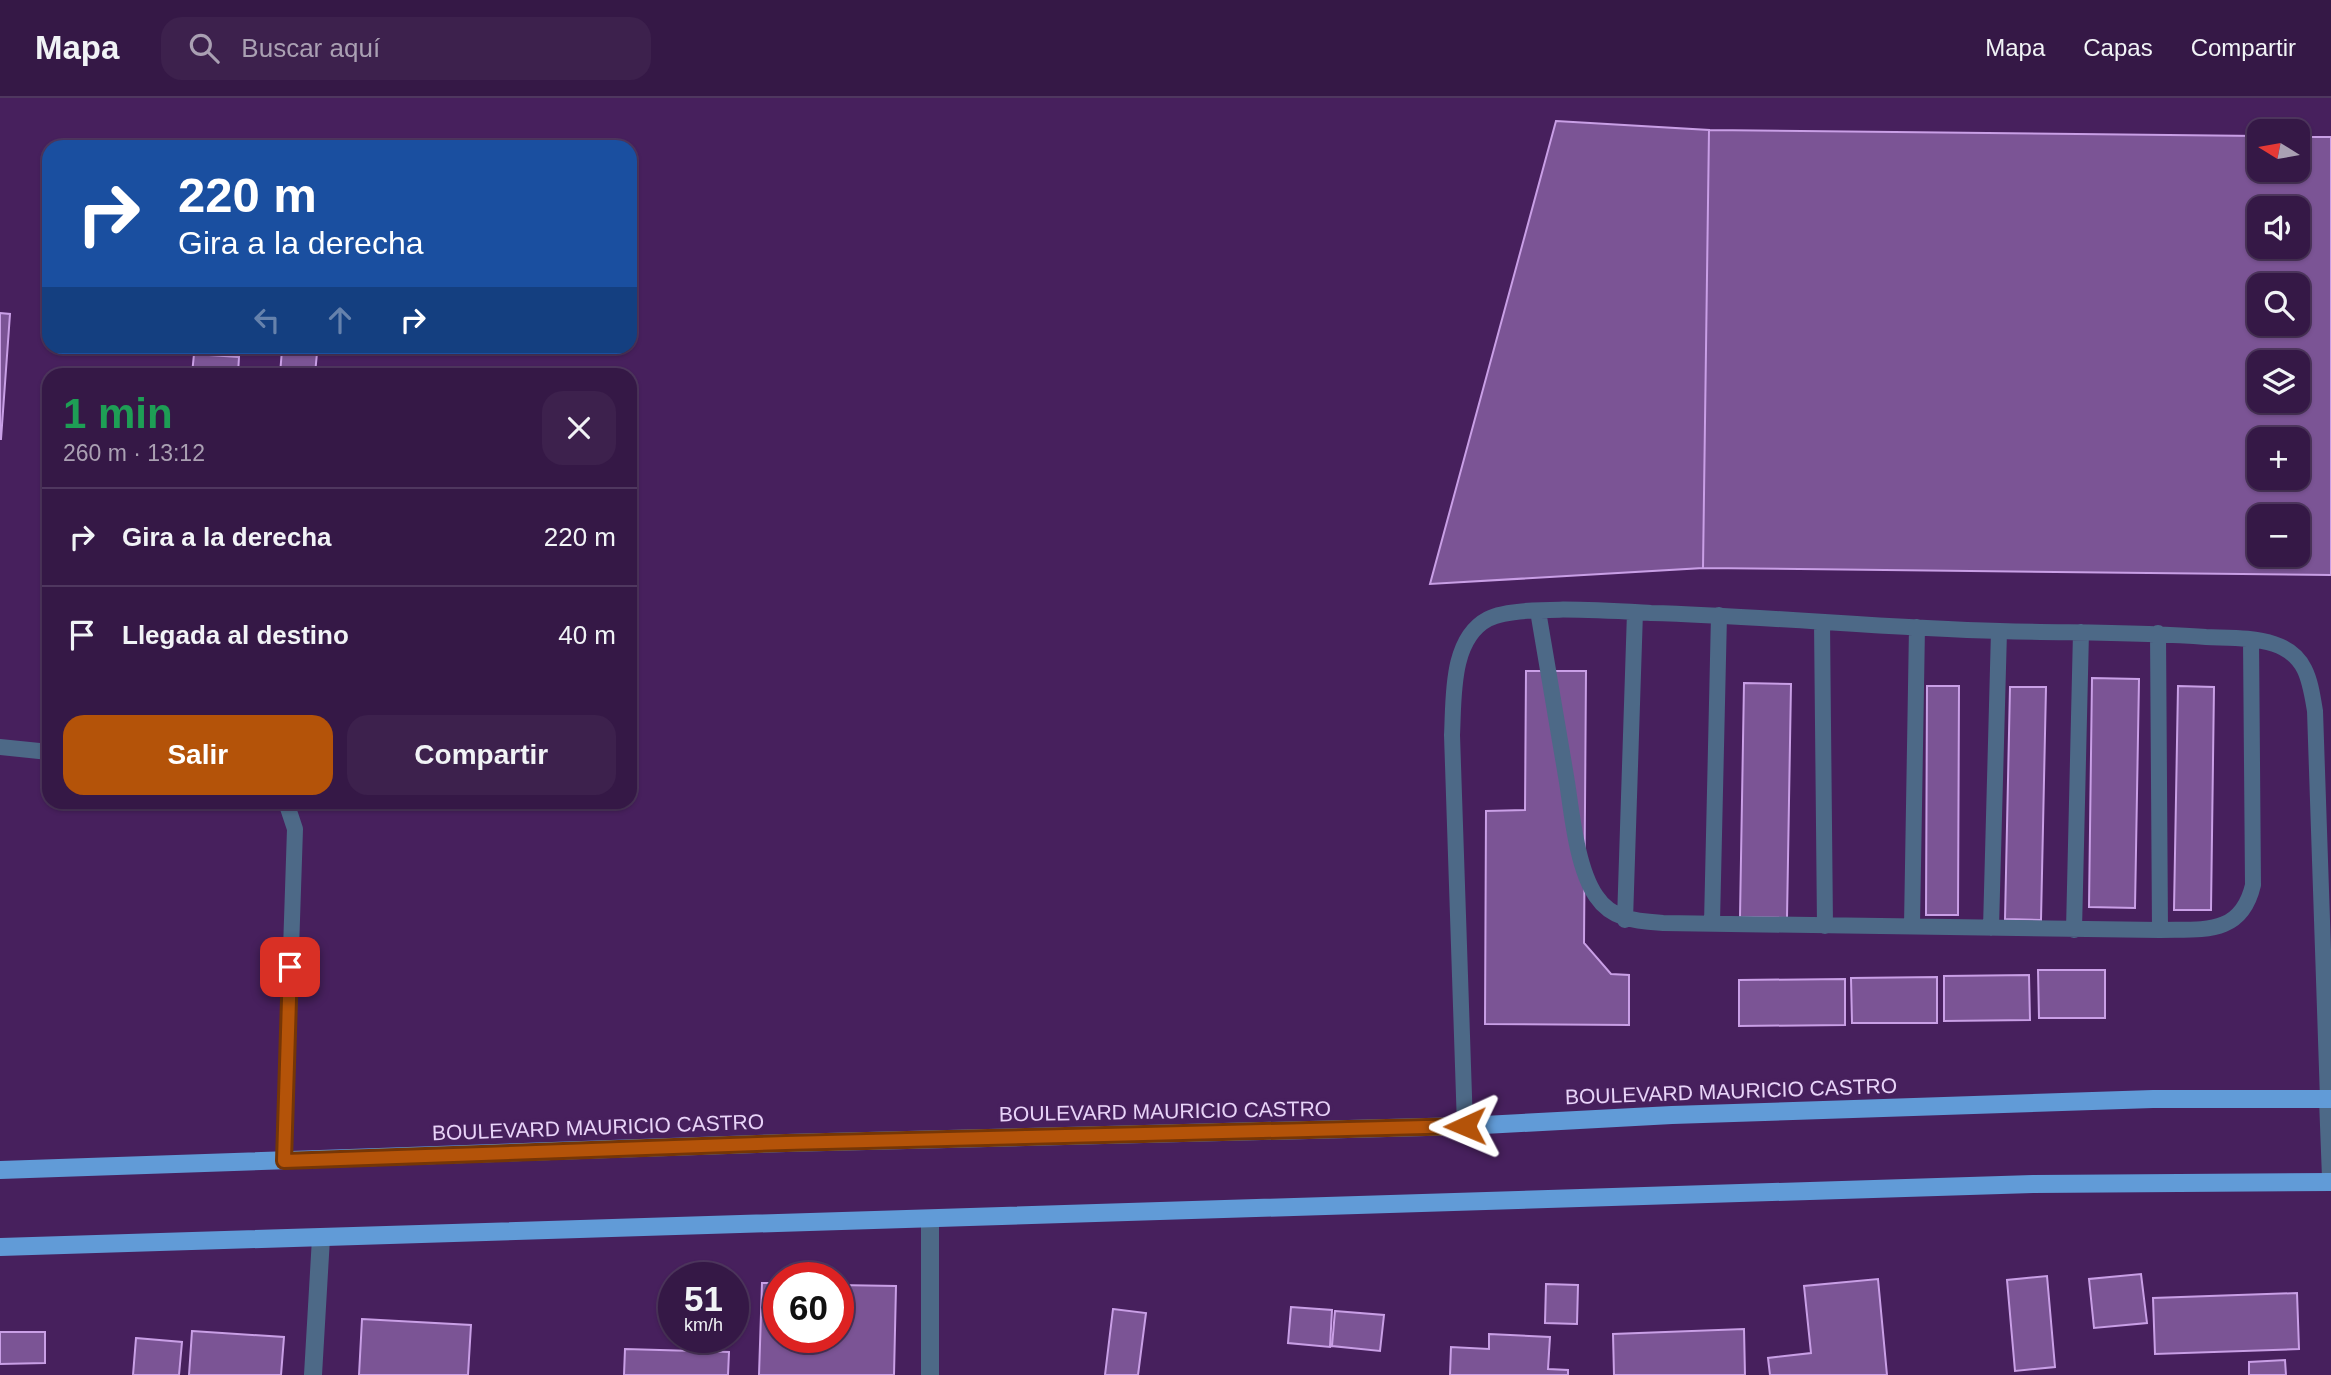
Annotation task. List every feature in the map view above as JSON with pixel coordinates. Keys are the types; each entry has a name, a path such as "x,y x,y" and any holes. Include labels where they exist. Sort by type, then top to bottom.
{"main road":[{"name":"BOULEVARD MAURICIO CASTRO","path":"0,1170 786,1143 1465,1126 1672,1115 2140,1099 2329,1099"},
{"path":"0,1247 2033,1184 2331,1180"}],"street":[{"path":"2329,1099 2331,1180"},
{"path":"930,1220 930,1375"},
{"path":"313,1375 321,1238"}],"lane":[{"path":"1538,611 1574,828 1587,878 1604,905 1625,920 2074,930 2207,929 2233,921 2250,900 2253,885 2251,640"},
{"path":"1465,1126 1452,735 1454,680 1462,653 1481,624 1502,614 1538,611 1719,615 1999,631 2158,633 2251,640 2275,644 2293,653 2303,663 2310,679 2315,711 2329,1099"},
{"path":"1625,920 1635,612"},
{"path":"1712,923 1719,615"},
{"path":"1822,622 1825,926"},
{"path":"1912,926 1917,627"},
{"path":"1991,928 1999,631"},
{"path":"2074,930 2081,632"},
{"path":"2158,633 2160,930"},
{"path":"0,747 42,751"},
{"path":"284,1161 295,829 288,809"}],"building":[{"path":"1556,121 1709,130 1703,568 1430,584"},
{"path":"1709,130 2247,136 2247,182 2310,182 2310,137 2331,137 2331,575 1703,568"},
{"path":"0,313 10,314 1,439 0,439"},
{"path":"194,354 239,357 238,368 193,368"},
{"path":"282,354 317,354 316,368 280,368"},
{"path":"1526,671 1586,671 1584,943 1611,974 1629,975 1629,1025 1485,1024 1486,811 1525,810"},
{"path":"2092,678 2139,679 2135,908 2089,907"},
{"path":"1744,683 1791,684 1787,918 1740,917"},
{"path":"1927,686 1959,686 1958,915 1926,915"},
{"path":"2178,686 2214,687 2211,910 2174,910"},
{"path":"2010,687 2046,687 2041,920 2005,919"},
{"path":"2038,970 2105,970 2105,1018 2039,1018"},
{"path":"2029,975 2030,1020 1944,1021 1944,976"},
{"path":"1937,977 1937,1023 1852,1023 1851,978"},
{"path":"1845,979 1845,1025 1739,1026 1739,980"},
{"path":"2141,1274 2147,1323 2094,1328 2089,1279"},
{"path":"2047,1276 2055,1367 2015,1371 2007,1280"},
{"path":"1878,1279 1887,1375 1770,1375 1768,1358 1811,1353 1804,1286"},
{"path":"762,1283 763,1353 854,1353 854,1285 896,1286 894,1375 759,1375"},
{"path":"1546,1284 1578,1285 1577,1324 1545,1323"},
{"path":"2297,1293 2299,1349 2155,1354 2153,1298"},
{"path":"1291,1307 1332,1310 1330,1347 1288,1343"},
{"path":"1113,1309 1146,1313 1138,1375 1105,1375"},
{"path":"1335,1311 1384,1315 1380,1351 1332,1346"},
{"path":"362,1319 471,1325 468,1375 359,1375"},
{"path":"1744,1329 1745,1375 1614,1375 1613,1334"},
{"path":"192,1331 284,1337 281,1375 189,1375"},
{"path":"0,1332 45,1332 45,1363 0,1364"},
{"path":"1489,1334 1550,1337 1548,1369 1568,1370 1568,1375 1450,1375 1451,1347 1489,1349"},
{"path":"136,1338 182,1342 179,1375 133,1375"},
{"path":"625,1349 658,1350 658,1353 729,1353 728,1375 624,1375"},
{"path":"2285,1360 2286,1375 2249,1375 2249,1362"}],"route":[{"path":"290,967 284,1161 786,1143 1465,1126"}]}
